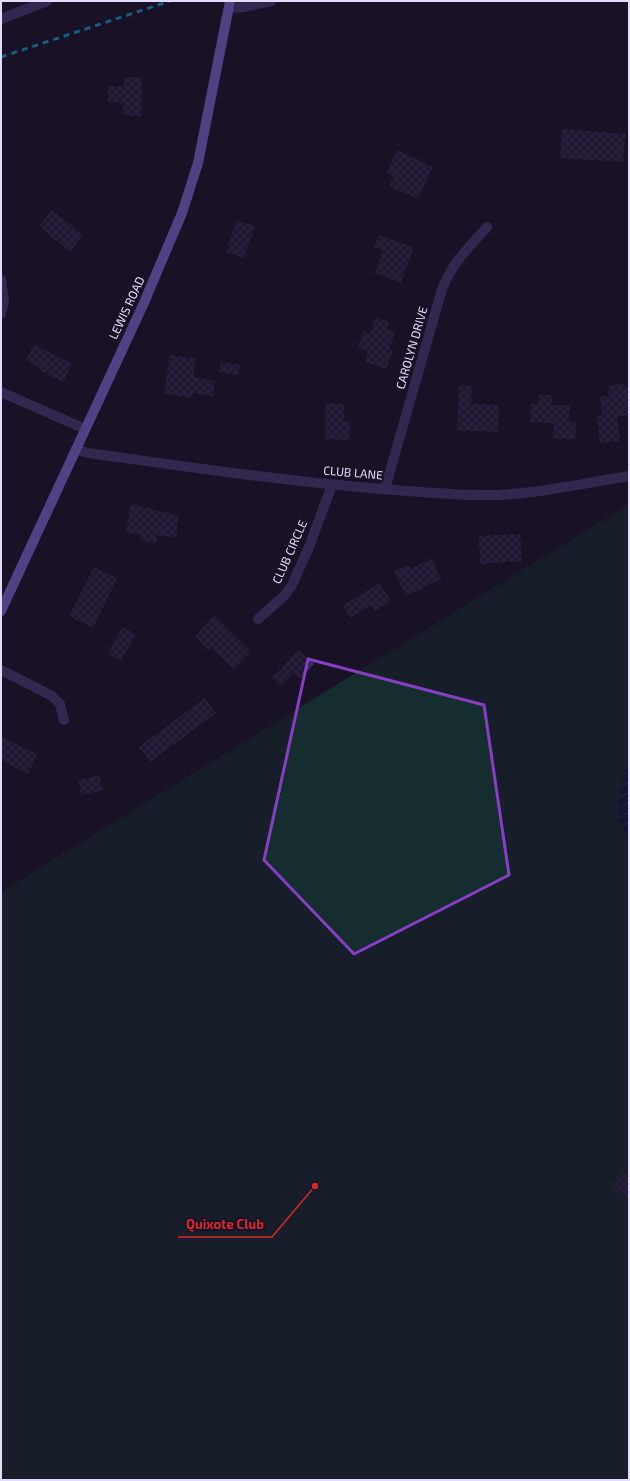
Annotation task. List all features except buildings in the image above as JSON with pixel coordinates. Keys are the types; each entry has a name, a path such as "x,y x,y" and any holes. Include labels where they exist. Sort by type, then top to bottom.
{"street":[{"path":"1,19 47,1"},
{"path":"230,4 245,7 270,1"},
{"name":"LEWIS ROAD","path":"1,611 143,306 182,213 198,163 230,4"},
{"name":"CAROLYN DRIVE","path":"386,489 442,289 448,274 456,262 487,227"},
{"path":"1,280 4,301 1,314"},
{"path":"1,392 85,429"},
{"name":"CLUB LANE","path":"76,449 88,453 248,475 461,495 498,495 582,485 629,476"},
{"name":"CLUB CIRCLE","path":"258,619 284,596 292,585 309,547 332,484"},
{"path":"1,670 52,696 60,704 64,720"}],"highlighted area":[{"path":"308,659 484,705 509,875 354,954 264,860"}],"green space":[{"path":"629,504 629,1480 1,1480 1,892"}],"water":[{"path":"629,763 629,837 619,821 618,800"}],"railway":[{"path":"1,57 170,1"}],"place":[{"name":"Quixote Club","path":"315,1186"}]}
